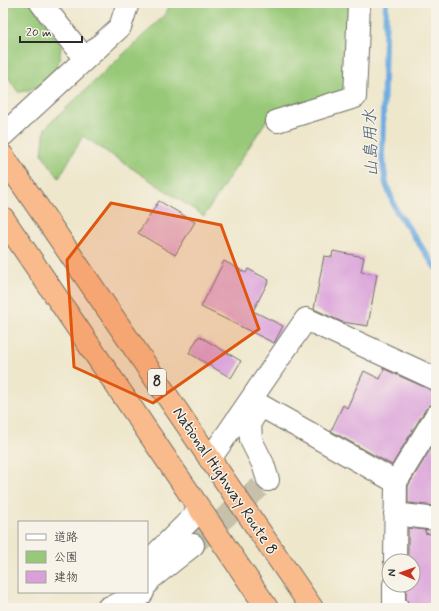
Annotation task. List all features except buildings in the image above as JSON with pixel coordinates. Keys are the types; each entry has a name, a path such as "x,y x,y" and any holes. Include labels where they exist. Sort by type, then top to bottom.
{"highway":[{"name":"National Highway Route 8","path":"3,156 312,608"},
{"name":"8","path":"3,218 267,608"}],"street":[{"path":"41,3 85,59"},
{"path":"3,135 120,27 128,3"},
{"path":"278,121 355,97 359,3"},
{"path":"210,459 256,403 306,319 436,379"},
{"path":"256,403 250,422 251,440 263,464 268,480"},
{"path":"256,403 396,482"},
{"path":"395,553 396,482 436,416"},
{"path":"148,562 200,510"},
{"path":"395,514 436,518"},
{"path":"148,582 150,579 193,544"},
{"path":"102,608 117,593"},
{"path":"108,608 141,595 142,593"},
{"path":"394,593 394,607 398,608"}],"highlighted area":[{"path":"111,203 221,225 259,329 153,403 74,367 67,260"}],"green space":[{"path":"3,3 32,3 61,46 56,70 50,79 26,91 18,92 3,69"},
{"path":"171,3 352,3 349,83 342,94 268,118 204,216 83,136 59,178 42,154 45,128 165,15"}],"waterway":[{"name":"山島用水","path":"386,3 382,156 386,184 396,210 436,268"}],"tunnel":[{"path":"193,545 268,480"}]}
